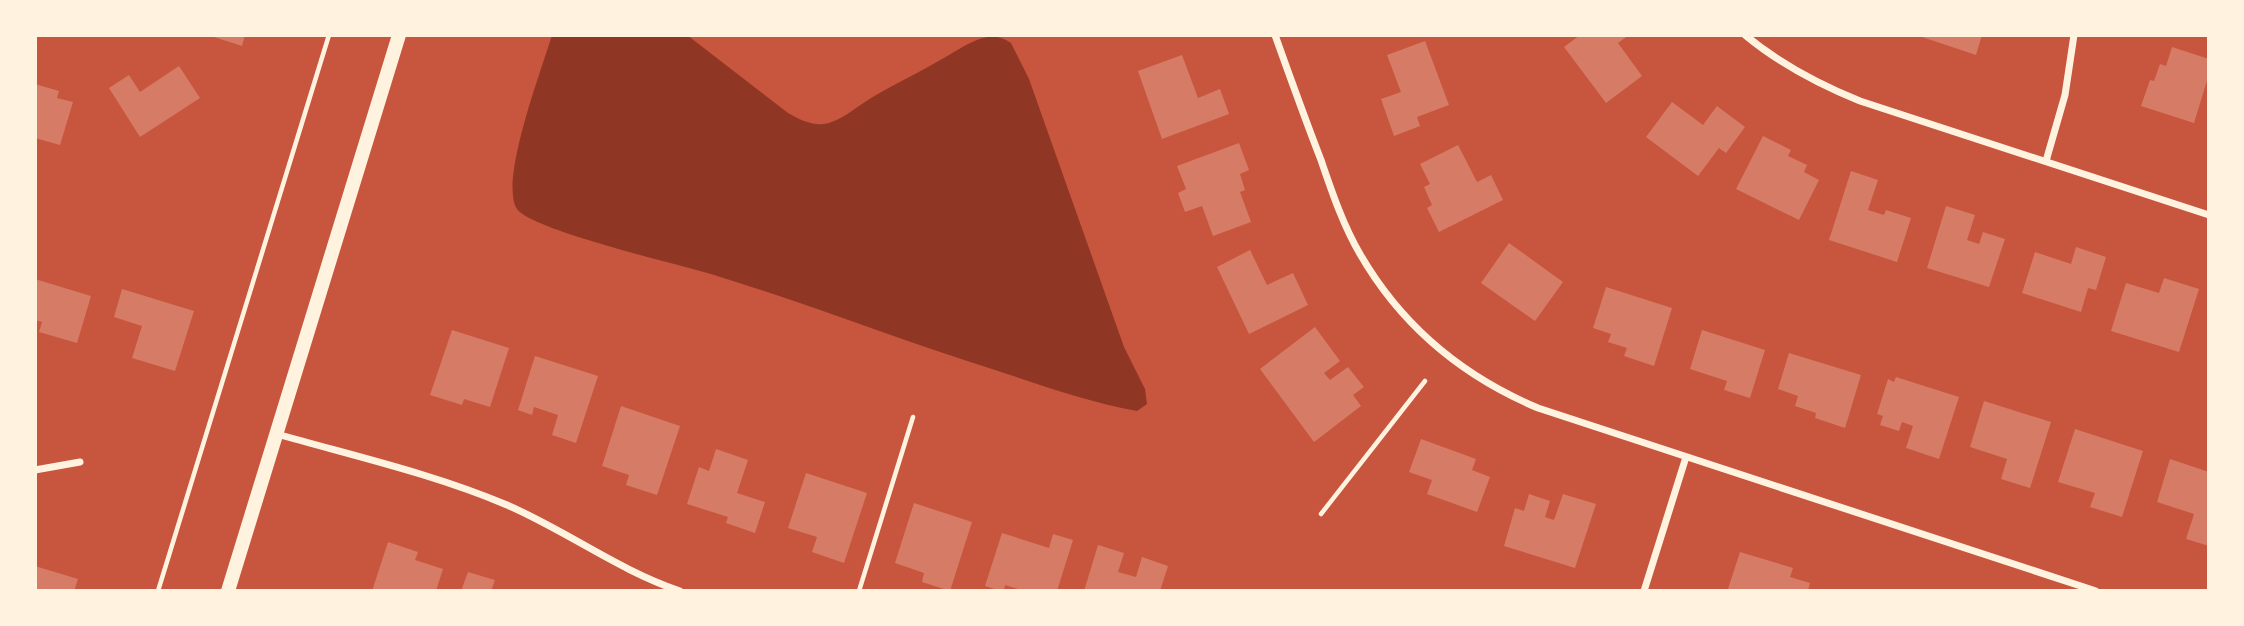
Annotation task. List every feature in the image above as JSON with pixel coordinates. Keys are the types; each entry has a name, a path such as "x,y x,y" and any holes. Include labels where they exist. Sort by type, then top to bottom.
{"main road":[{"path":"228,591 399,35"}],"street":[{"path":"1275,35 1347,230 1379,284 1427,340 1479,379 1538,408 2096,591"},
{"path":"1745,35 1793,70 1823,86 1889,111 2209,215"},
{"path":"2046,162 2065,95 2074,35"},
{"path":"276,434 488,498 538,520 609,561 680,591"},
{"path":"1644,591 1686,457"},
{"path":"35,470 80,462"}],"path":[{"path":"158,591 329,35"},
{"path":"1321,514 1426,381"},
{"path":"859,591 913,417"}],"shaded area":[{"path":"552,35 687,35 788,113 818,124 840,119 880,93 976,40 993,37 1011,43 1029,79 1124,347 1145,389 1147,404 1137,411 1063,392 723,278 580,237 525,216 517,209 513,195 513,175 524,124"}],"building":[{"path":"208,35 245,35 242,46"},
{"path":"1580,35 1629,35 1618,43 1642,76 1606,103 1564,47"},
{"path":"1916,35 1982,35 1976,55"},
{"path":"1425,41 1449,105 1417,117 1420,126 1394,136 1381,99 1401,92 1387,55"},
{"path":"2172,47 2209,59 2209,74 2194,123 2141,106 2150,80 2154,81 2160,64 2166,66"},
{"path":"1182,55 1198,98 1220,89 1229,114 1162,139 1138,71"},
{"path":"179,66 200,98 140,137 109,88 129,75 140,92"},
{"path":"35,84 59,91 57,98 73,102 60,145 35,138"},
{"path":"1672,102 1703,125 1717,106 1745,127 1726,153 1719,148 1698,176 1646,137"},
{"path":"1763,136 1791,150 1788,156 1807,165 1804,172 1819,180 1799,220 1736,189"},
{"path":"1239,143 1249,170 1240,174 1245,190 1240,192 1251,222 1213,236 1202,206 1185,212 1178,193 1186,189 1177,166"},
{"path":"1458,145 1477,182 1491,175 1503,200 1439,232 1427,208 1432,205 1424,187 1430,184 1420,164"},
{"path":"1851,171 1878,180 1868,210 1884,215 1886,210 1911,218 1897,262 1829,240"},
{"path":"1946,206 1975,215 1967,240 1979,244 1983,232 2005,239 1989,287 1927,268"},
{"path":"1509,243 1563,282 1535,321 1481,283"},
{"path":"2076,247 2106,257 2096,290 2088,288 2081,312 2022,293 2035,252 2071,264"},
{"path":"1250,250 1267,285 1293,273 1308,305 1249,334 1217,267"},
{"path":"2164,278 2199,289 2179,352 2111,331 2126,283 2159,293"},
{"path":"35,279 91,296 77,343 39,332 42,322 35,320"},
{"path":"1606,287 1672,308 1654,366 1624,356 1627,348 1608,342 1611,334 1593,328"},
{"path":"122,289 194,311 175,371 132,358 142,326 114,317"},
{"path":"1315,327 1340,361 1324,373 1330,380 1348,367 1364,387 1353,395 1361,406 1314,442 1260,369"},
{"path":"452,330 509,348 490,407 464,399 462,405 430,395"},
{"path":"1702,330 1765,350 1750,398 1724,390 1727,381 1690,369"},
{"path":"1789,353 1861,375 1845,428 1815,418 1816,413 1795,406 1798,396 1778,389"},
{"path":"535,356 598,376 576,443 552,435 558,415 534,407 532,415 518,410"},
{"path":"1896,377 1959,397 1939,459 1906,448 1913,426 1902,422 1899,431 1880,425 1883,416 1877,414 1888,379 1894,382"},
{"path":"1984,401 2051,422 2030,488 2001,479 2007,459 1970,447"},
{"path":"621,406 680,426 657,495 626,485 629,475 602,466"},
{"path":"2075,429 2143,451 2122,517 2090,507 2095,493 2058,482"},
{"path":"1421,439 1476,459 1472,470 1490,477 1477,512 1427,494 1432,480 1409,472"},
{"path":"716,449 748,460 737,493 765,502 755,533 726,523 728,517 687,504 699,467 709,471"},
{"path":"2170,459 2209,472 2209,546 2186,539 2194,514 2157,502"},
{"path":"806,473 867,493 844,563 812,552 817,537 788,528"},
{"path":"1529,494 1550,501 1545,517 1554,520 1563,494 1596,504 1575,568 1504,546 1515,508 1524,511"},
{"path":"914,503 972,522 950,591 922,582 924,573 895,563"},
{"path":"1002,533 1049,548 1053,534 1073,540 1057,591 1024,591 1005,585 1004,591 1001,591 985,586"},
{"path":"388,542 418,552 415,560 443,569 436,591 372,591"},
{"path":"1098,545 1124,553 1118,572 1136,577 1142,557 1168,566 1160,591 1084,591"},
{"path":"1740,552 1793,568 1790,577 1810,583 1808,591 1728,589"},
{"path":"35,566 78,579 74,591 35,591"},
{"path":"468,572 495,580 491,591 461,591"}]}
